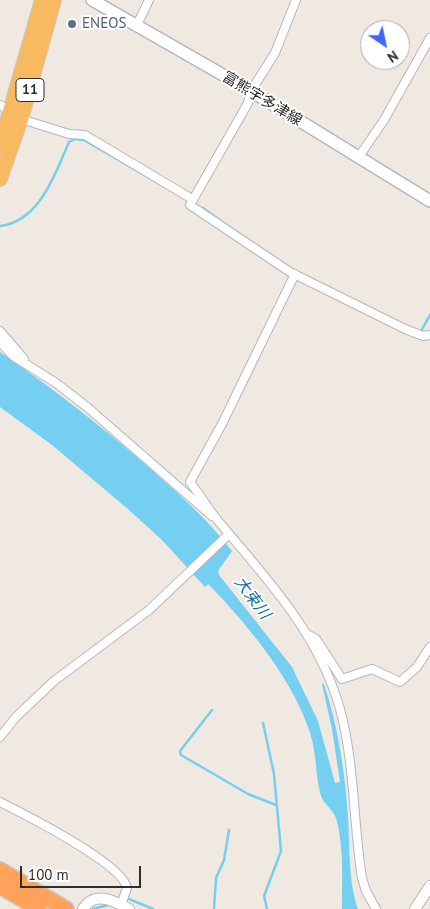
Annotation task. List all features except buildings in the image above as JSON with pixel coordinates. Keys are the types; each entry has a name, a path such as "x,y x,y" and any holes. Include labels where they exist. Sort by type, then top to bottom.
{"highway":[{"name":"11","path":"0,146 42,0"},
{"name":"11","path":"0,179 11,112 54,0"},
{"path":"0,870 66,909"},
{"path":"0,886 39,909"}],"main road":[{"name":"富熊宇多津線","path":"92,0 136,27 251,91 430,201"}],"street":[{"path":"136,27 149,0"},
{"path":"296,0 274,53 251,91 248,103 190,205 295,274 406,329 422,336 430,335"},
{"path":"358,158 384,120 430,38"},
{"path":"11,112 69,134 85,135 192,199"},
{"path":"295,274 222,424 190,482 228,535 278,591 308,635 332,683 340,709 353,784 362,878 366,891 376,909"},
{"path":"0,331 29,364"},
{"path":"0,342 13,356"},
{"path":"0,346 13,356 29,364 87,408 217,520"},
{"path":"0,737 16,717 54,681 149,610 228,535"},
{"path":"308,635 312,635 316,639 342,679 372,669 400,682 417,667 430,647"},
{"path":"0,802 93,854 115,871 127,888 125,907 102,898 93,900 83,909"},
{"path":"415,909 430,886"}],"water":[{"path":"0,352 60,395 136,456 195,510 232,551 218,571 219,575 292,667 318,721 335,783 340,782 332,729 322,684 324,684 337,733 343,766 352,887 358,909 342,909 339,829 333,812 321,796 314,748 303,713 281,673 253,634 223,599 208,584 205,587 162,540 52,445 0,407"}],"waterway":[{"path":"0,226 14,222 36,206 52,181 69,142 75,139 84,140 167,188"},
{"path":"203,208 236,232"},
{"path":"420,333 430,315"},
{"path":"212,710 180,751 181,755 248,794 276,805"},
{"path":"263,723 274,774 281,851 264,896 267,909"},
{"path":"214,909 216,878 224,860 229,830"},
{"path":"129,899 153,909"},
{"path":"93,909 108,905"}],"place":[{"name":"ENEOS","path":"72,24"}],"water label":[{"name":"大束川","path":"252,598"}]}
